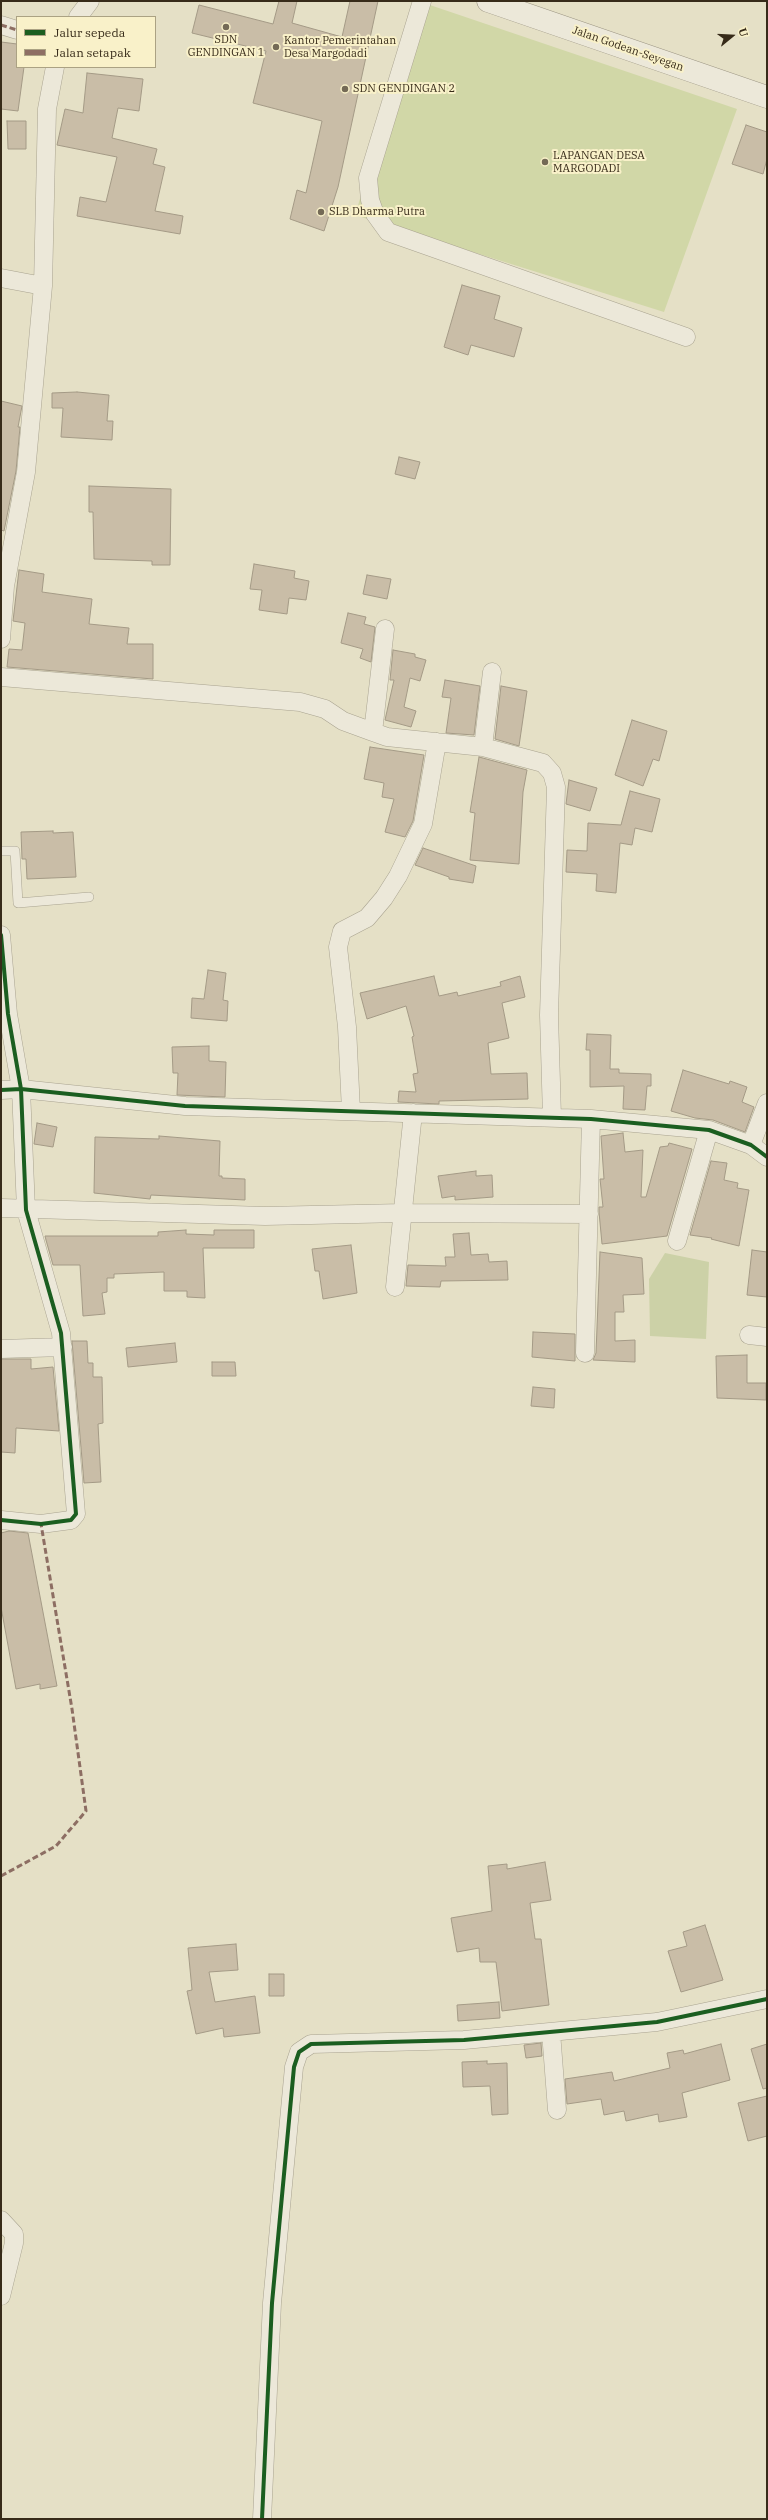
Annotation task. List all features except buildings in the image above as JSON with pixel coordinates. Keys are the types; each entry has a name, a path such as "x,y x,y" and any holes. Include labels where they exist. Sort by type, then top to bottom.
{"main road":[{"name":"Jalan Godean-Seyegan","path":"488,1 767,97"}],"street":[{"path":"79,16 90,1"},
{"path":"422,1 368,178 370,200 375,214 388,232 686,337"},
{"path":"1,25 16,30"},
{"path":"1,639 6,555 26,472 43,286 47,109 55,68"},
{"path":"1,278 43,286"},
{"path":"373,732 386,629"},
{"path":"483,747 492,672"},
{"path":"1,677 300,702 324,709 343,721 387,737 483,747 543,763 552,773 556,787 549,1016 552,1117"},
{"path":"351,1111 347,1027 338,947 342,931 367,918 384,898 398,876 423,824 437,742"},
{"path":"1,936 4,1014 22,1089 26,1210 62,1340 75,1517 71,1520 41,1524 1,1520"},
{"path":"1,1090 22,1089 185,1106 592,1119 709,1130 751,1145 767,1157"},
{"path":"751,1145 767,1103"},
{"path":"395,1287 413,1113"},
{"path":"585,1353 592,1119"},
{"path":"677,1241 709,1130"},
{"path":"1,1208 26,1210 265,1216 403,1213 589,1214"},
{"path":"749,1335 767,1337"},
{"path":"1,1349 62,1340"},
{"path":"262,2519 272,2303 294,2067 299,2052 311,2044 464,2040 657,2022 767,1999"},
{"path":"552,2032 557,2110"},
{"path":"1,2220 14,2234 14,2243 1,2296"}],"lane":[{"path":"1,851 15,851 18,903 89,897"}],"green space":[{"name":"LAPANGAN DESA MARGODADI","path":"421,2 737,109 664,312 355,215"},
{"path":"665,1253 709,1262 706,1339 650,1336 649,1279"}],"marked path":[{"path":"1,25 16,30"},
{"path":"1,1876 56,1846 86,1811 72,1709 41,1524"}],"cycle path":[{"path":"1,935 8,1014 21,1089 26,1210 61,1333 76,1514 71,1520 41,1524 1,1520"},
{"path":"1,1090 21,1089 185,1106 591,1119 709,1130 751,1145 767,1157"},
{"path":"262,2519 272,2303 294,2067 299,2052 311,2044 464,2040 657,2022 767,1999"}],"place":[{"name":"SDN GENDINGAN 1","path":"226,27"},
{"name":"Kantor Pemerintahan Desa Margodadi","path":"276,47"},
{"name":"SDN GENDINGAN 2","path":"345,89"},
{"name":"LAPANGAN DESA MARGODADI","path":"545,162"},
{"name":"SLB Dharma Putra","path":"321,212"}]}
